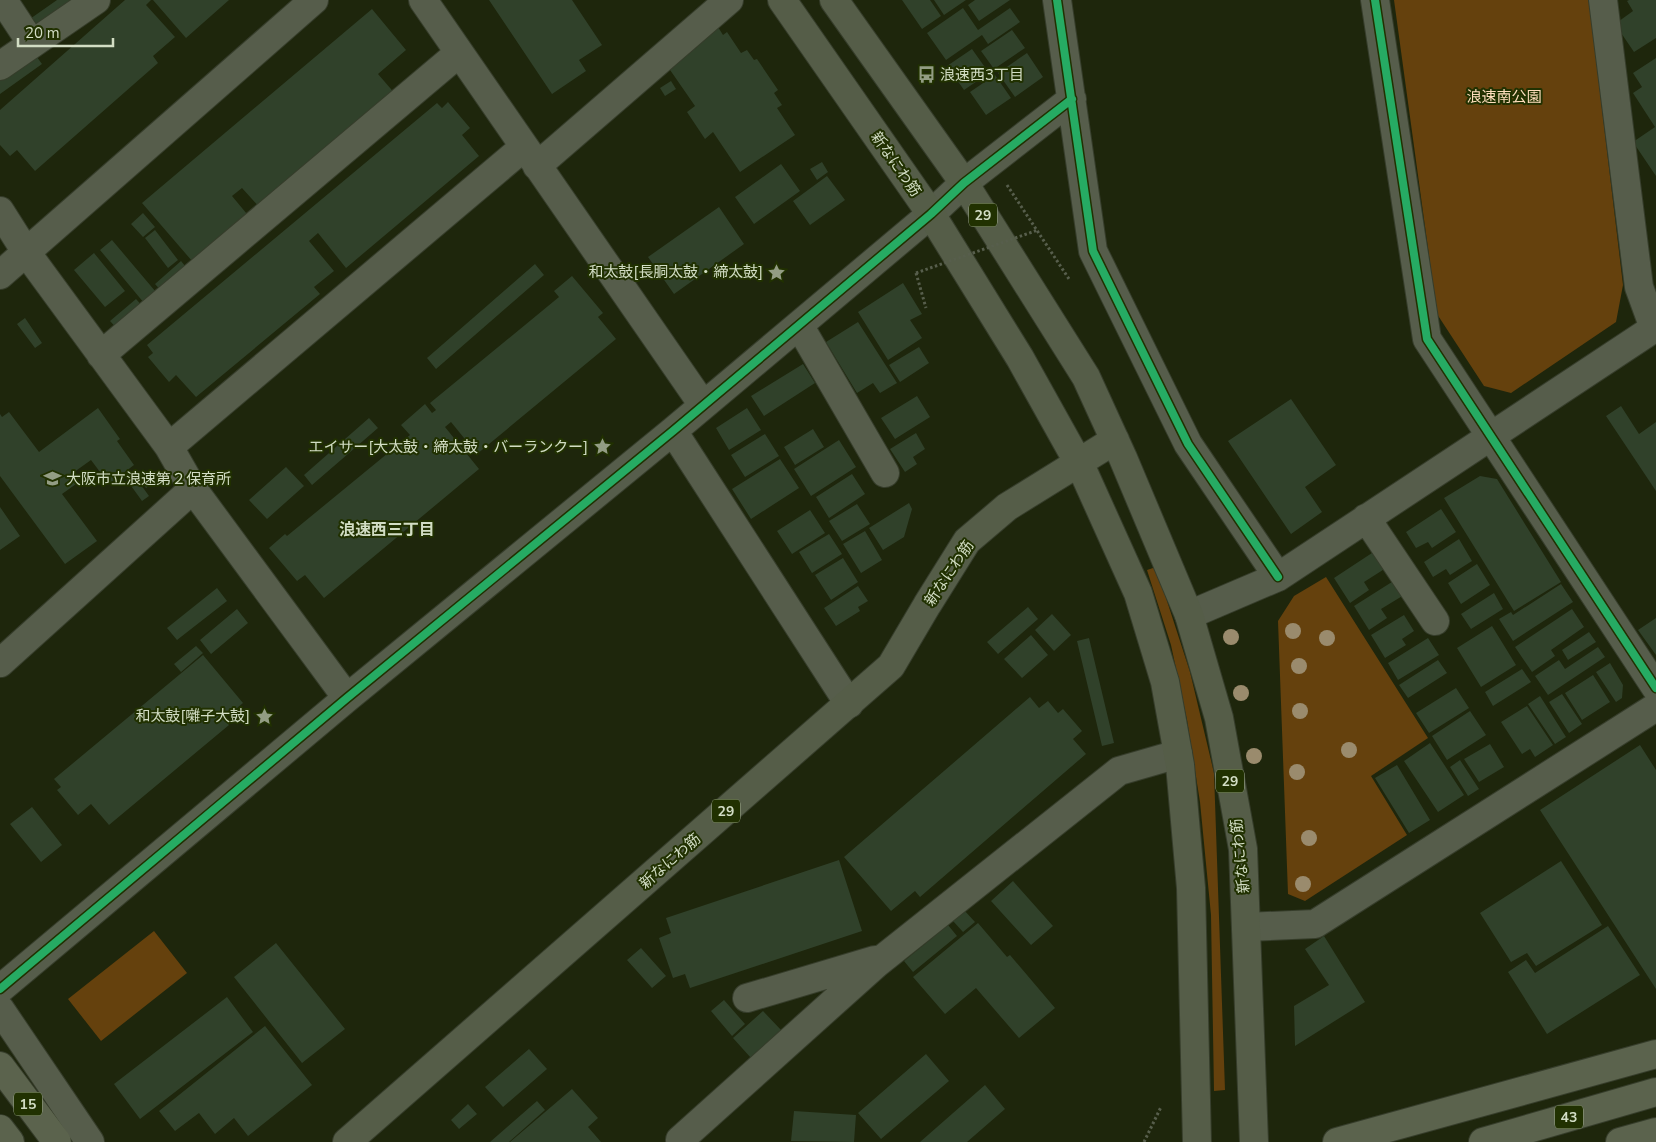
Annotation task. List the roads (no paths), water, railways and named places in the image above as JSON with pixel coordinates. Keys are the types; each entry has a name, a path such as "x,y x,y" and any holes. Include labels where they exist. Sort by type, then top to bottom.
{"highway":[{"path":"1337,1142 1656,1054"},
{"name":"15","path":"0,1066 57,1142"},
{"name":"43","path":"1483,1142 1656,1092"},
{"name":"15","path":"0,1129 10,1142"},
{"path":"1620,1142 1656,1132"}],"main road":[{"name":"新なにわ筋","path":"782,0 931,214 1020,358 1079,463 1138,593 1165,682 1178,754 1191,888 1197,1142"},
{"name":"新なにわ筋","path":"834,0 964,183 1086,377 1115,440 1189,615 1218,718 1243,849 1254,1142"},
{"name":"新なにわ筋","path":"348,1142 891,666 967,542 1008,506 1115,440"}],"street":[{"path":"3,0 32,44"},
{"path":"0,66 96,0"},
{"path":"0,275 314,0"},
{"path":"423,0 703,405"},
{"path":"170,447 531,156 729,0"},
{"path":"1056,0 1093,252 1188,444 1278,577"},
{"path":"1375,0 1427,339 1656,688"},
{"path":"1189,615 1278,577 1655,327 1639,287 1603,0"},
{"path":"101,354 459,53"},
{"path":"0,989 347,698 673,431 931,214 964,183 1072,99"},
{"path":"0,211 26,252 170,447 193,488 347,698"},
{"path":"799,325 885,473"},
{"path":"673,431 849,704"},
{"path":"0,663 193,488"},
{"path":"1366,518 1434,621"},
{"path":"1246,927 1315,924 1656,707"},
{"path":"678,1141 886,956 1119,771 1178,754"},
{"path":"747,998 886,956"},
{"path":"0,1008 90,1142"}],"place":[{"name":"浪速西3丁目","path":"926,75"},
{"name":"和太鼓[長胴太鼓・締太鼓]","path":"777,272"},
{"name":"エイサー[大太鼓・締太鼓・バーランクー]","path":"602,447"},
{"name":"大阪市立浪速第２保育所","path":"52,479"},
{"name":"和太鼓[囃子大鼓]","path":"264,716"}],"district":[{"name":"浪速西三丁目","path":"387,530"}],"park label":[{"name":"浪速南公園","path":"1504,97"}]}
